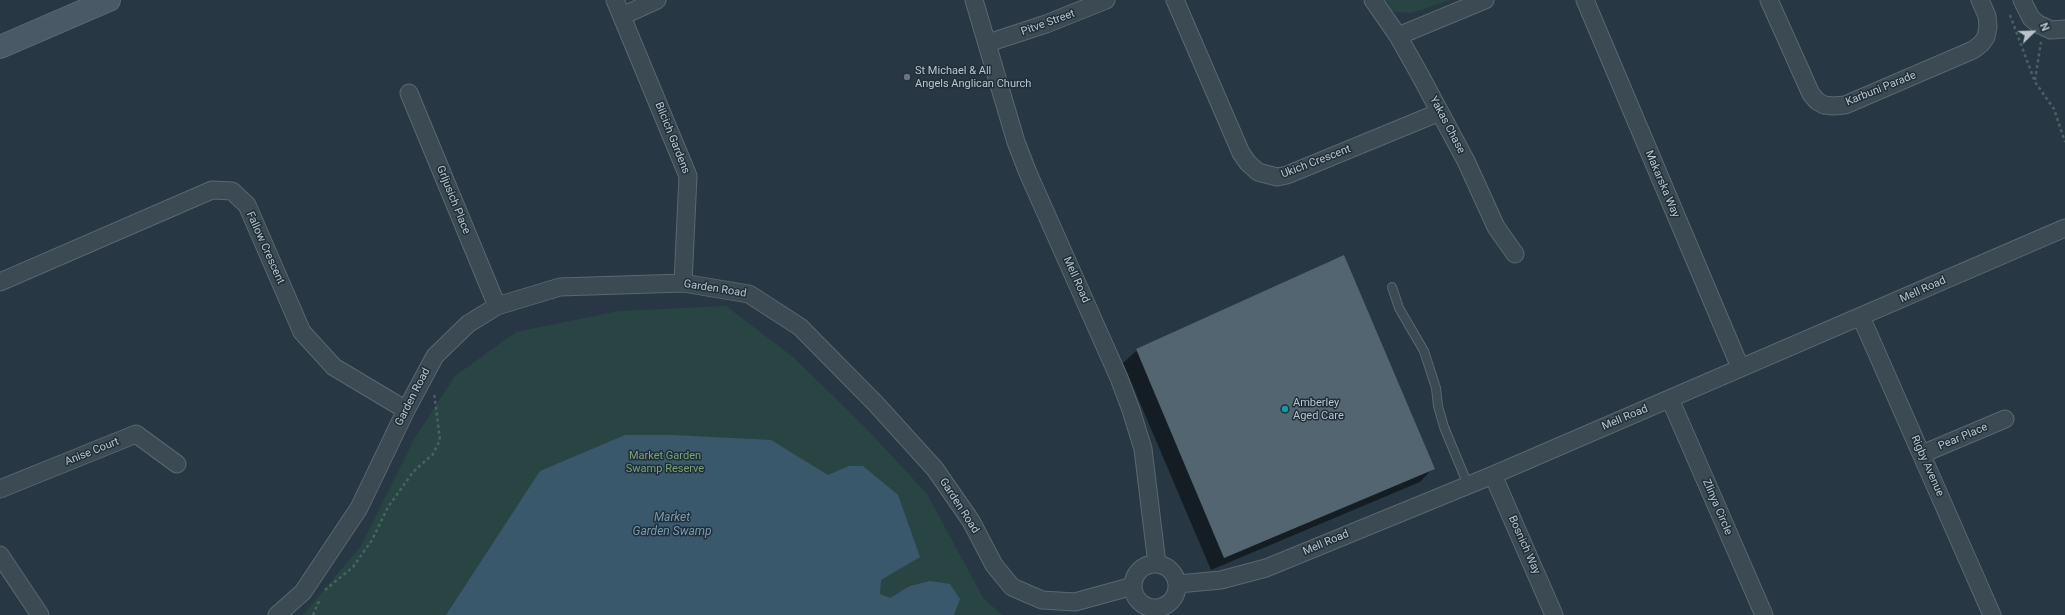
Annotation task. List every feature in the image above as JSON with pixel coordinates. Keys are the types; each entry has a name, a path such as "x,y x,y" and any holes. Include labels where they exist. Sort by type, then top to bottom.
{"main road":[{"path":"0,46 109,0"}],"street":[{"name":"Bilcich Gardens","path":"615,0 688,176 683,283"},
{"path":"622,16 657,0"},
{"name":"Mell Road","path":"974,0 988,43 1016,142 1028,173 1119,378 1131,410 1142,448 1157,564"},
{"name":"Pitve Street","path":"988,43 1046,24 1106,0"},
{"name":"Ukich Crescent","path":"1175,0 1242,153 1248,163 1258,172 1277,177 1287,175 1440,112"},
{"name":"Yakas Chase","path":"1373,0 1398,36 1466,161 1496,227 1515,254"},
{"path":"1398,36 1486,0"},
{"name":"Makarska Way","path":"1584,0 1740,367"},
{"name":"Karbuni Parade","path":"1770,0 1811,94 1817,101 1824,105 1833,106 1845,105 1973,50 1981,44 1986,37 1988,27 1987,16 1980,0"},
{"path":"2022,0 2031,18 2046,28 2058,30 2065,29"},
{"name":"Grljusich Place","path":"409,94 497,306"},
{"name":"Fallow Crescent","path":"0,282 212,190 232,191 247,205 302,332 334,367 406,410"},
{"name":"Mell Road","path":"1178,584 1221,580 1266,568 1493,475 1670,399 1740,367 1861,317 2065,228"},
{"name":"Garden Road","path":"277,615 303,592 359,508 406,410 434,356 468,324 497,306 560,287 683,283 749,294 800,327 876,404 935,469 971,521 994,565 1012,587 1042,600 1075,602 1133,586"},
{"name":"Rigby Avenue","path":"1861,317 1992,615"},
{"name":"Zlinya Circle","path":"1670,399 1764,615"},
{"name":"Pear Place","path":"1922,454 2005,419"},
{"name":"Anise Court","path":"0,489 136,434 177,464"},
{"name":"Bosnich Way","path":"1493,475 1554,615"},
{"path":"0,555 40,615"},
{"path":"1157,564 1169,568 1178,584 1174,599 1169,604 1155,612 1137,599 1133,586 1137,573 1143,567 1157,564"}],"lane":[{"path":"1392,286 1400,308 1424,351 1436,388 1438,406 1444,427 1468,485"}],"path":[{"path":"2007,8 2035,82 2054,109 2065,142"},
{"path":"2035,82 2041,40 2046,28"},
{"path":"313,615 322,592 353,567 372,540 388,507 413,472 433,454 440,440 440,427 434,397 435,386"}],"green space":[{"path":"1385,0 1449,0 1412,13 1393,12"},
{"name":"Market Garden Swamp Reserve","path":"726,306 793,357 865,427 927,494 983,598 1002,615 303,615 361,546 413,441 455,376 516,332 619,311"}],"water":[{"name":"Market Garden Swamp","path":"625,435 672,435 771,440 828,475 849,466 863,466 898,495 920,557 881,580 880,594 890,598 910,586 930,581 950,584 960,599 954,615 446,615 540,471"}],"building":[{"name":"Amberley Aged Care","path":"1344,255 1435,469 1224,558 1136,349"}],"place":[{"name":"St Michael & All Angels Anglican Church","path":"907,77"},
{"name":"Amberley Aged Care","path":"1285,409"}]}
